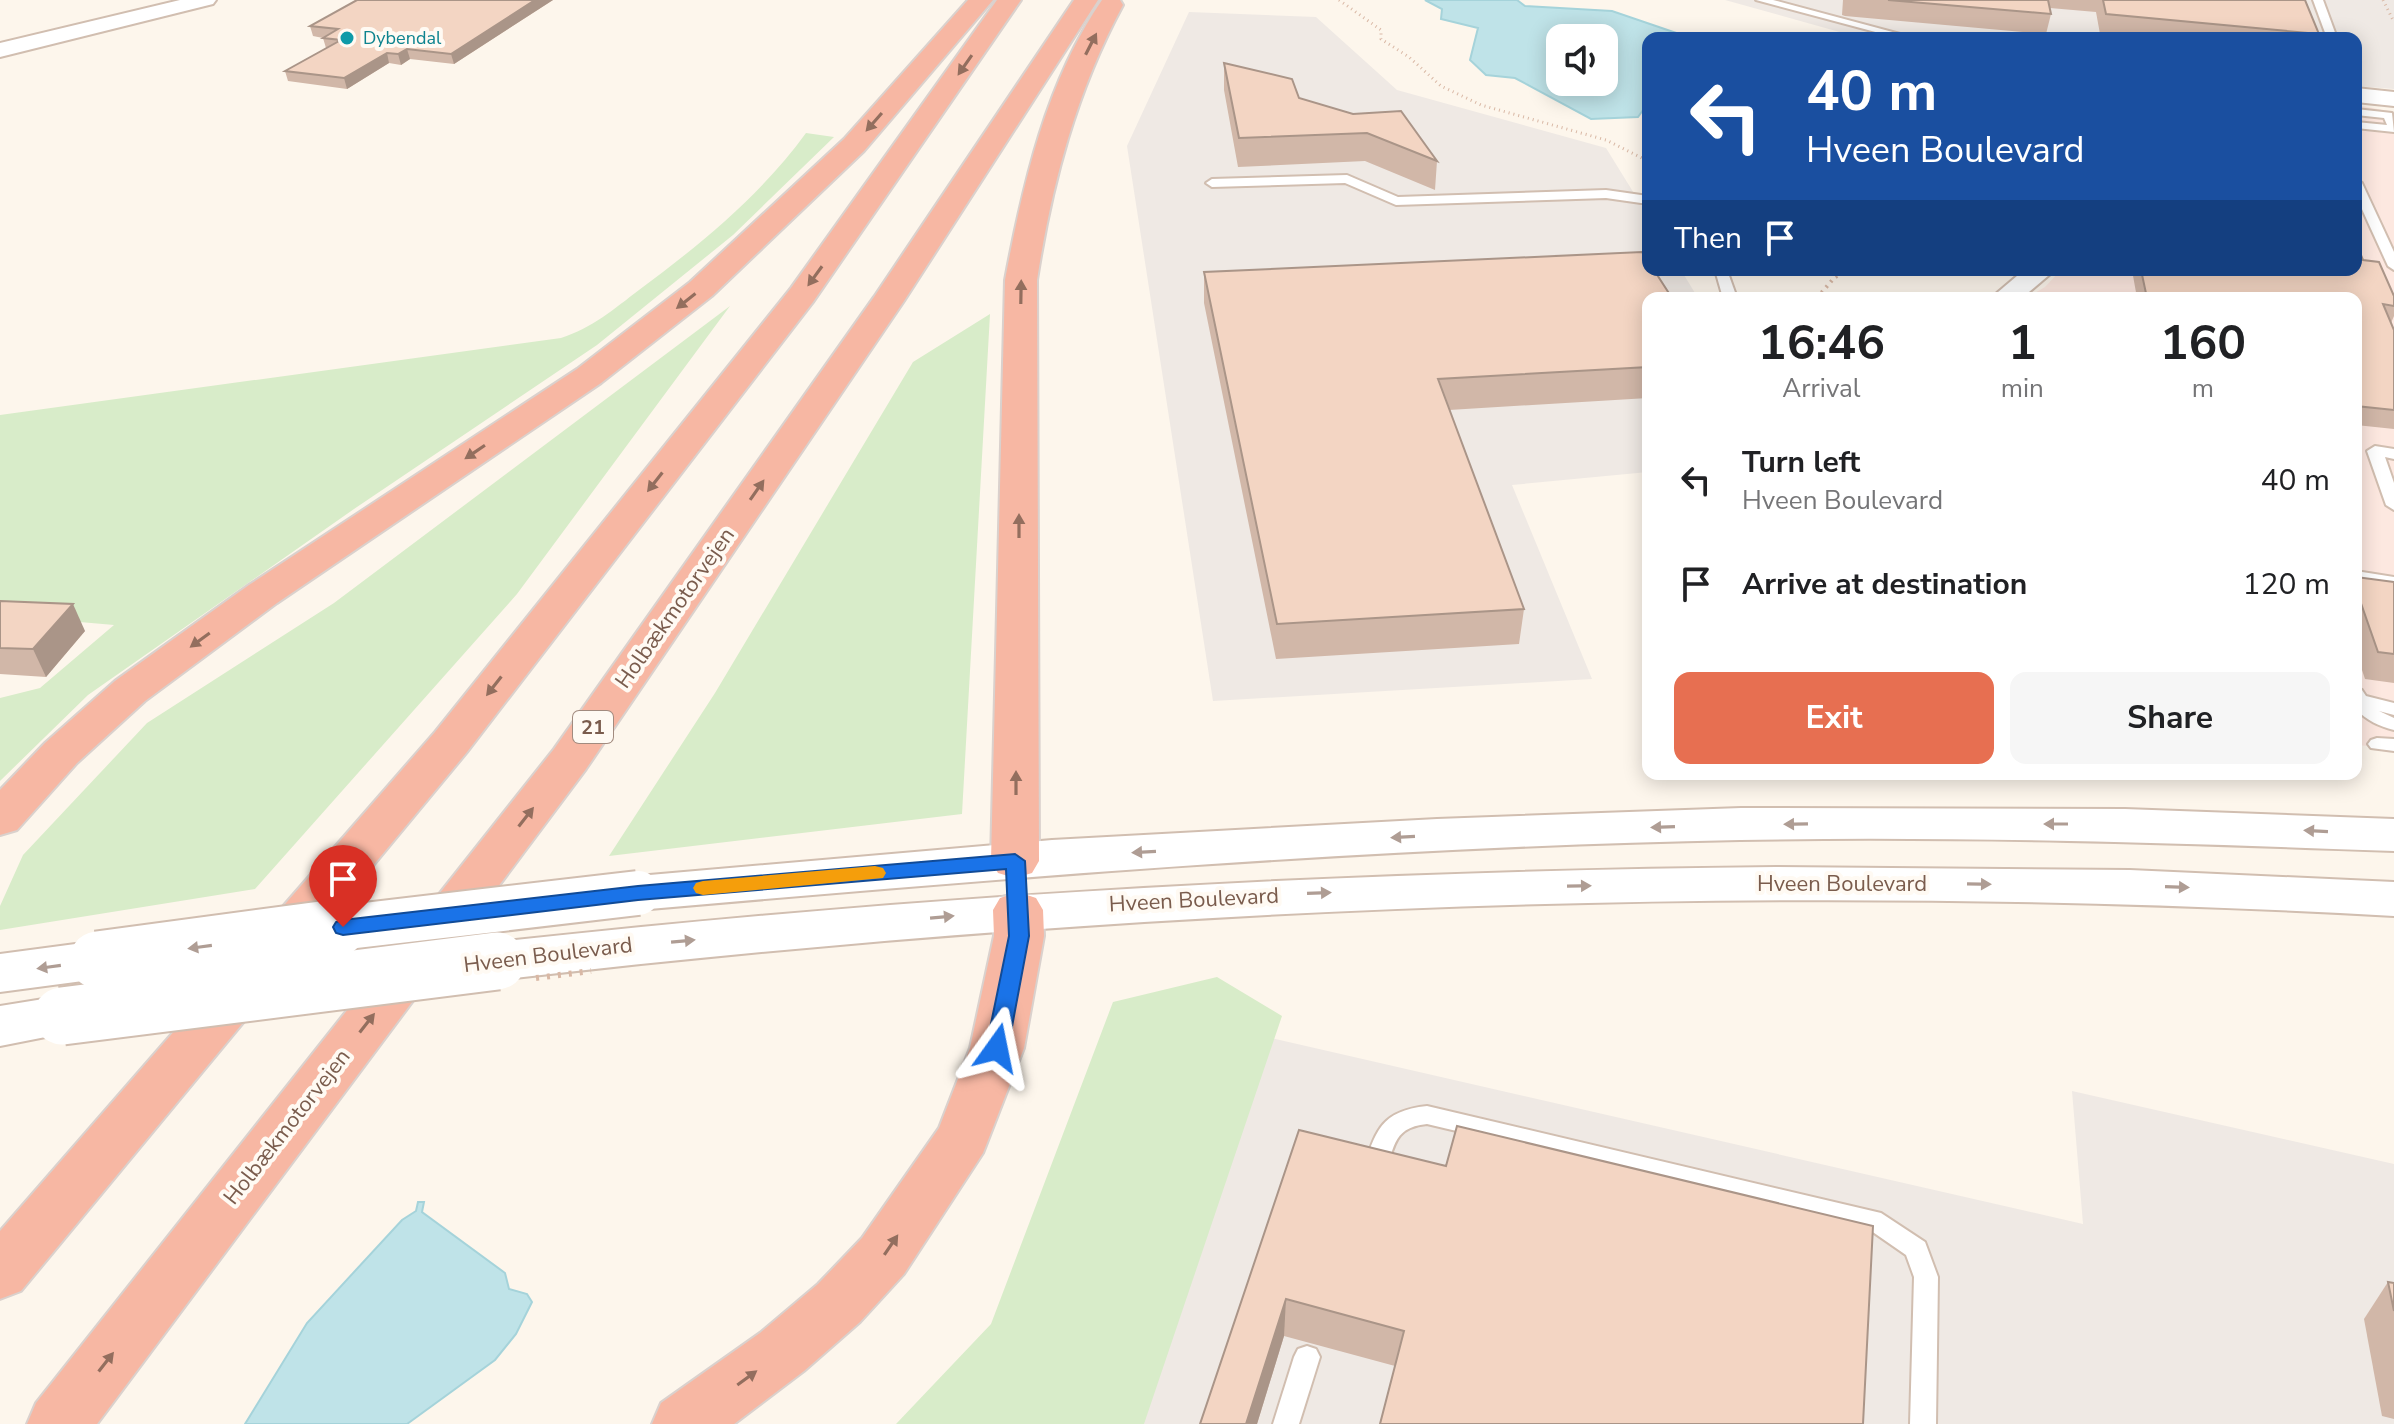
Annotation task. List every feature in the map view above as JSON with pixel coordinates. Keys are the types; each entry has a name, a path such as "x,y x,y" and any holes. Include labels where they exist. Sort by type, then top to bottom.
{"highway":[{"path":"0,819 61,753 130,691 263,594 589,376 701,289 854,145 981,0"},
{"path":"0,1273 451,742 802,295 1009,0"},
{"name":"Holbækmotorvejen","path":"59,1424 570,759 888,301 1086,0"},
{"path":"684,1424 782,1352 839,1303 883,1256 963,1137 997,1048 1017,949 1021,280 1032,210 1048,147 1073,79 1115,0"}],"street":[{"path":"0,50 206,0"},
{"path":"2362,96 2394,99"},
{"path":"2013,292 2033,276"},
{"name":"Hveen Boulevard","path":"0,1026 62,1016 601,963 1016,886 1437,835 1741,824 2125,825 2394,835"},
{"name":"Hveen Boulevard","path":"0,973 374,923 638,893 1016,886 1456,888 1888,882 2230,889 2394,899"}],"lane":[{"path":"1761,0 1886,32"},
{"path":"2318,0 2330,32"},
{"path":"2362,113 2388,115 2394,128 2362,125"},
{"path":"1212,183 1347,179 1396,201 1606,194 1642,199"},
{"path":"2362,196 2394,266"},
{"path":"2394,454 2375,451 2394,505"},
{"path":"2362,577 2394,582"},
{"path":"2362,698 2394,709"},
{"path":"2362,702 2374,717 2394,724"},
{"path":"1374,1172 1391,1126 1407,1116 1427,1115 1873,1220 1916,1249 1926,1277 1923,1424"},
{"path":"1286,1424 1307,1357"}],"path":[{"path":"1339,0 1381,30 1381,39 1409,57 1441,86 1481,105 1606,140 1642,158"},
{"path":"2383,0 2394,22"},
{"path":"1822,292 1837,276"}],"shaded area":[{"path":"1725,0 2394,0 2394,89 2362,86 2362,32 1840,32"},
{"path":"1189,12 1316,17 1397,90 1606,148 1642,206 1642,276 1685,276 1694,292 1642,292 1642,473 1512,485 1592,679 1213,701 1127,146"},
{"path":"2362,106 2394,112 2394,748 2362,745 2362,292 2036,292 2055,276 2362,276"},
{"path":"1236,1030 2083,1224 2072,1091 2394,1164 2394,1424 1078,1424"}],"green space":[{"path":"806,133 834,137 733,235 597,345 354,509 88,695 0,781 0,698 40,688 114,625 0,615 0,415 561,338 602,317 707,236 750,198"},
{"path":"730,306 517,594 255,889 0,930 0,906 23,855 147,723 334,603"},
{"path":"990,314 962,814 609,856 715,693 913,362"},
{"path":"1217,977 1282,1016 1144,1424 896,1424 991,1324 1113,1002"}],"water":[{"path":"1425,0 1517,0 1525,6 1612,11 1673,32 1642,32 1642,111 1638,117 1591,119 1548,96 1618,96 1618,24 1546,24 1546,95 1515,78 1486,75 1470,60 1478,28 1441,19 1442,9"},
{"path":"418,1202 424,1202 422,1212 505,1273 509,1289 527,1294 532,1302 516,1334 495,1360 407,1424 245,1424 307,1323 402,1220 416,1211"}],"building":[{"path":"357,0 535,0 451,54 407,49 398,54 387,53 344,78 285,71 341,40 323,38 338,29 310,26"},
{"path":"1888,0 2048,0 2051,14"},
{"path":"2103,0 2305,0 2318,32 2298,32 2106,14"},
{"path":"1224,63 1292,79 1299,98 1353,114 1401,111 1437,161 1367,133 1239,138"},
{"path":"1642,252 1642,276 1658,276 1668,292 1642,292 1642,367 1438,379 1524,609 1277,624 1204,272"},
{"path":"2362,258 2379,262 2394,296 2394,306 2383,304 2394,330 2394,410 2362,407 2362,292 2146,292 2142,276 2362,276"},
{"path":"2362,578 2394,582 2394,654 2378,652 2362,606"},
{"path":"0,601 73,604 33,649 0,648"},
{"path":"1457,1126 1873,1226 1863,1424 1380,1424 1404,1331 1286,1299 1246,1424 1200,1424 1299,1130 1446,1166"},
{"path":"2388,1282 2394,1283 2394,1311"}],"slow traffic":[{"path":"703,888 875,873"}],"place":[{"name":"Dybendal","path":"347,38"}],"route":[{"path":"343,927 638,893 1015,861 1019,936 997,1048"}]}
